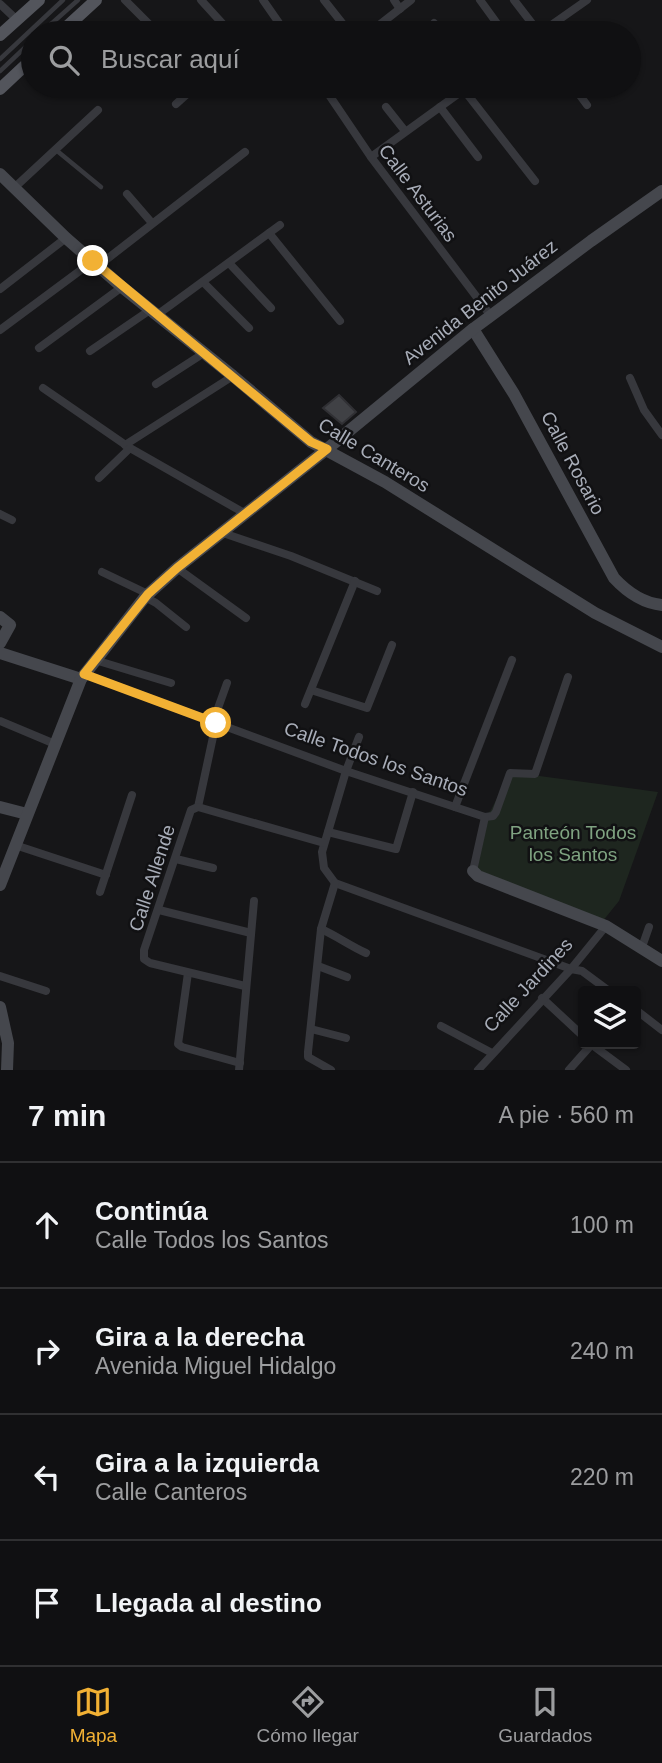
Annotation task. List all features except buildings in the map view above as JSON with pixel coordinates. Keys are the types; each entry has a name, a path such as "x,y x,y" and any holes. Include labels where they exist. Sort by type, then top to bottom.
{"main road":[{"path":"0,35 39,0"},
{"path":"77,21 96,0"},
{"path":"0,89 21,69"}],"street":[{"path":"125,0 146,21"},
{"path":"201,0 220,21"},
{"path":"263,0 278,21"},
{"path":"324,0 341,21"},
{"path":"394,0 400,9"},
{"path":"384,21 411,0"},
{"path":"480,0 495,21"},
{"path":"514,0 530,21"},
{"path":"556,21 587,0"},
{"path":"0,4 17,20"},
{"path":"176,104 183,98"},
{"name":"Calle Asturias","path":"331,98 371,157 491,316"},
{"path":"371,157 452,98"},
{"path":"473,98 535,181"},
{"path":"582,98 587,105"},
{"path":"386,107 405,131"},
{"path":"440,107 478,157"},
{"path":"14,188 98,110"},
{"path":"0,330 96,264 245,152"},
{"name":"Calle Canteros","path":"0,174 66,238 122,287 311,442 385,482 547,585 662,647"},
{"name":"Avenida Benito Juárez","path":"0,884 83,676 146,596 473,329 662,191"},
{"path":"128,194 152,223"},
{"path":"90,351 203,282 280,225"},
{"path":"269,233 340,321"},
{"path":"0,289 66,238"},
{"path":"229,263 271,309"},
{"path":"203,282 249,328"},
{"path":"40,348 122,287"},
{"name":"Calle Rosario","path":"473,329 514,394 614,578 623,588 656,604"},
{"path":"156,384 204,353"},
{"path":"99,478 127,446 233,376"},
{"path":"630,378 644,410 662,435"},
{"path":"43,388 127,446 246,514"},
{"path":"0,514 12,520"},
{"path":"223,533 291,556 377,591"},
{"path":"177,568 246,618"},
{"path":"102,572 146,596 186,627"},
{"path":"305,704 355,581"},
{"path":"0,643 5,621"},
{"path":"311,690 367,708 393,645"},
{"path":"0,653 83,676"},
{"path":"95,660 171,683"},
{"path":"455,807 512,660"},
{"name":"Calle Todos los Santos","path":"83,676 346,771 485,817 473,872 606,926 662,961"},
{"path":"485,817 496,812 510,773 535,774 568,677"},
{"name":"Calle Allende","path":"188,973 150,963 144,959 144,950 196,808 227,683"},
{"path":"0,721 55,744"},
{"path":"359,737 324,843 322,863 335,883 582,971 602,986"},
{"path":"328,832 396,849 413,792"},
{"path":"100,892 132,795"},
{"path":"0,807 27,814"},
{"path":"196,808 324,843"},
{"path":"15,845 106,875"},
{"path":"176,859 213,867"},
{"path":"331,1070 308,1057 321,929 335,883"},
{"path":"245,986 188,973 178,1044 240,1066 254,901"},
{"path":"159,910 251,933"},
{"name":"Calle Jardines","path":"478,1070 571,969 606,926"},
{"path":"642,947 649,927"},
{"path":"321,929 342,937 366,953"},
{"path":"318,966 347,977"},
{"path":"0,976 46,991"},
{"path":"542,998 578,1031"},
{"path":"0,1007 8,1043 7,1070 0,1067"},
{"path":"641,1014 662,1030"},
{"path":"441,1026 492,1053"},
{"path":"311,1029 346,1038"},
{"path":"569,1070 588,1049"},
{"path":"599,1049 626,1070"}],"lane":[{"path":"40,21 63,0"},
{"path":"54,21 78,0"},
{"path":"0,58 21,39"},
{"path":"0,71 21,51"},
{"path":"55,150 101,187"}],"green space":[{"name":"Panteón Todos los Santos","path":"510,772 658,792 619,901 602,922 473,868 485,817"}],"route":[{"path":"93,261 311,442 327,449 148,594 84,674 216,723"}]}
